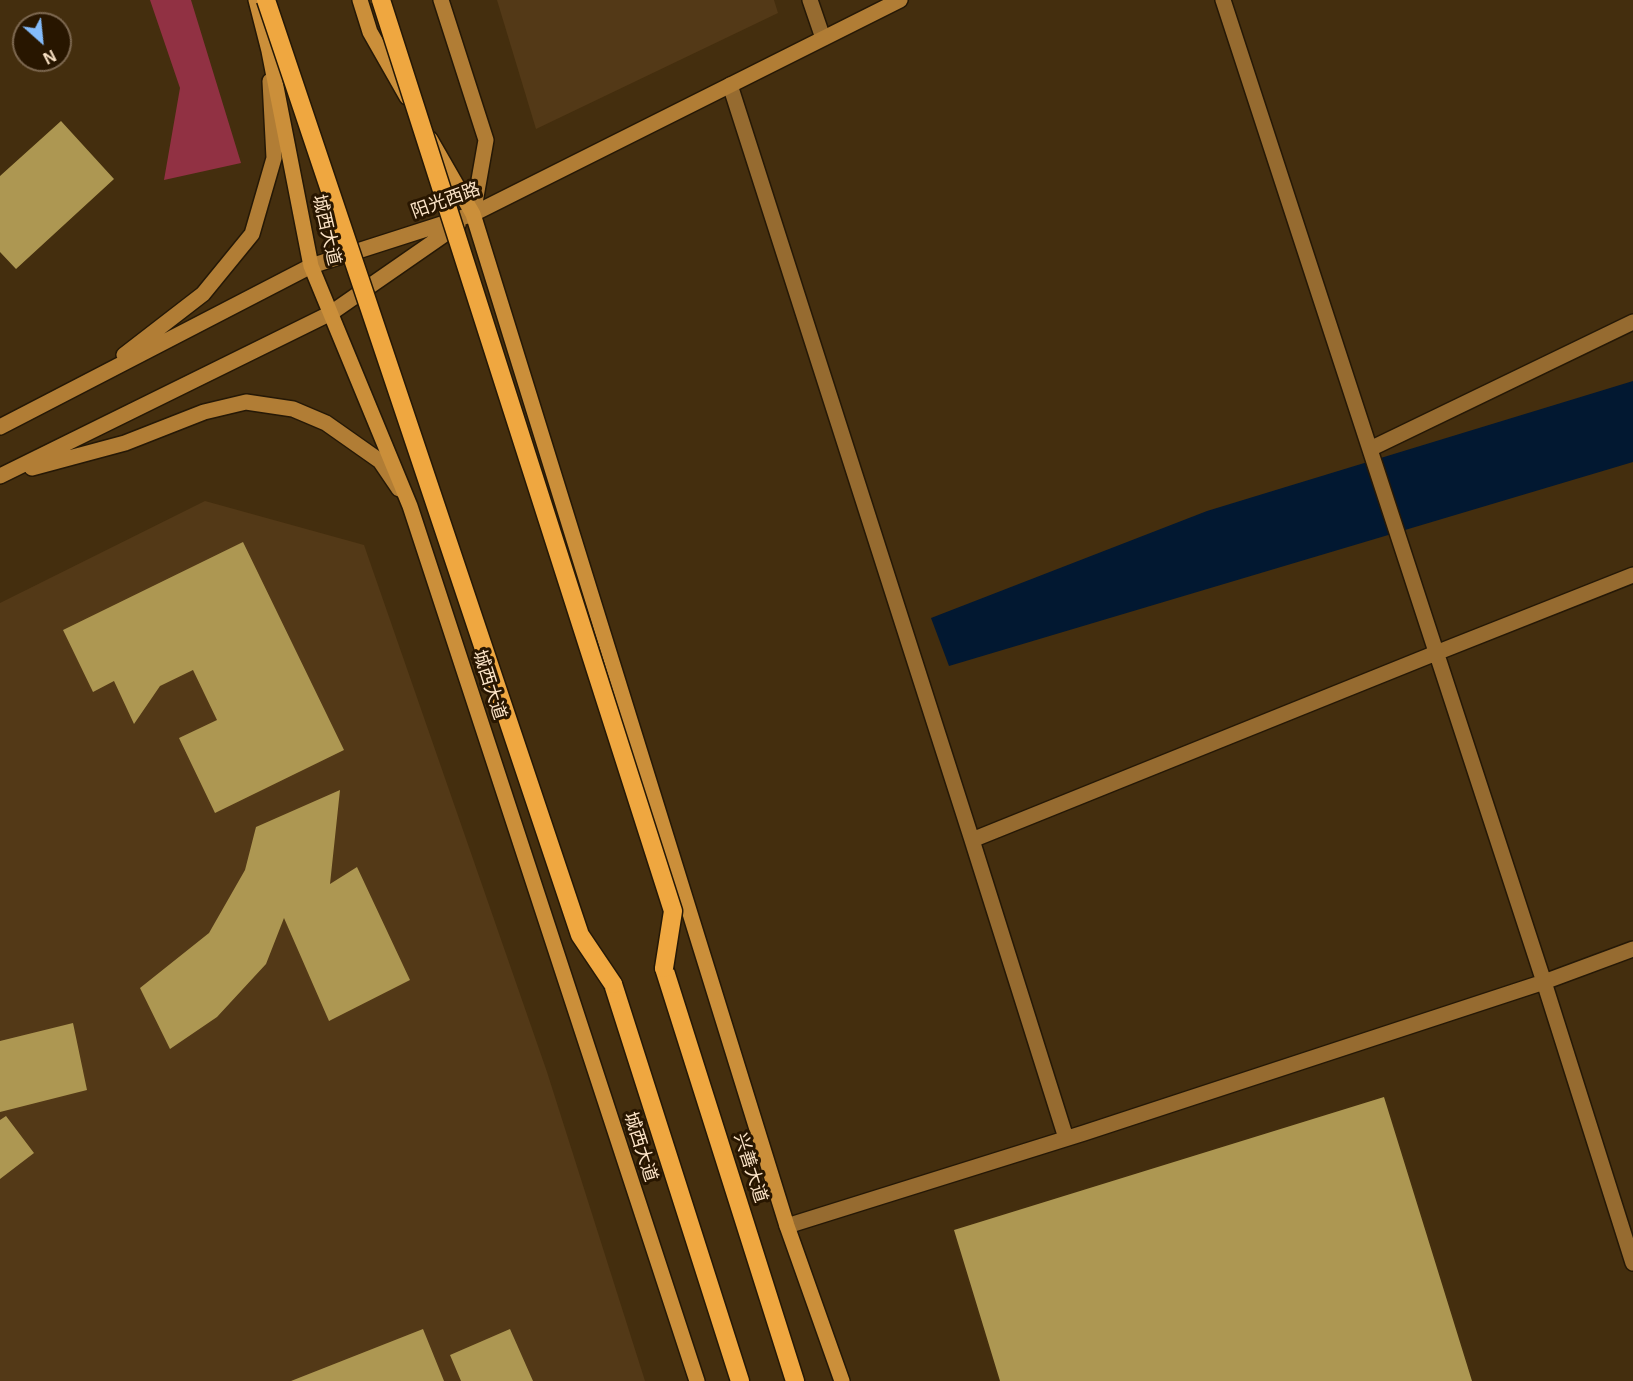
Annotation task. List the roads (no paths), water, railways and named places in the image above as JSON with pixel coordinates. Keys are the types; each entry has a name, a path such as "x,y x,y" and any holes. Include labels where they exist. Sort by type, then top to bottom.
{"highway":[{"path":"266,0 580,935 613,984 740,1381"},
{"name":"兴善大道","path":"381,0 673,911 664,968 795,1381"}],"main road":[{"name":"城西大道","path":"256,0 269,51 311,266 410,506 697,1381"},
{"path":"360,0 370,32 473,214 787,1226 842,1381"},
{"path":"0,477 331,313 473,214 486,140 441,0"},
{"name":"阳光西路","path":"0,427 311,266 473,214 900,0"},
{"path":"95,377 203,294 252,234 274,158 269,51"},
{"path":"0,477 125,443 204,412 246,402 293,409 326,423 380,460 410,506"}],"lane":[{"path":"810,0 823,38"},
{"path":"1223,0 1544,982 1633,1263"},
{"path":"730,85 1066,1138"},
{"path":"1371,452 1633,322"},
{"path":"972,840 1436,652 1633,575"},
{"path":"787,1226 1066,1138 1544,982 1633,949"}],"water":[{"path":"1633,381 1633,462 949,666 931,618 1207,511"}]}
